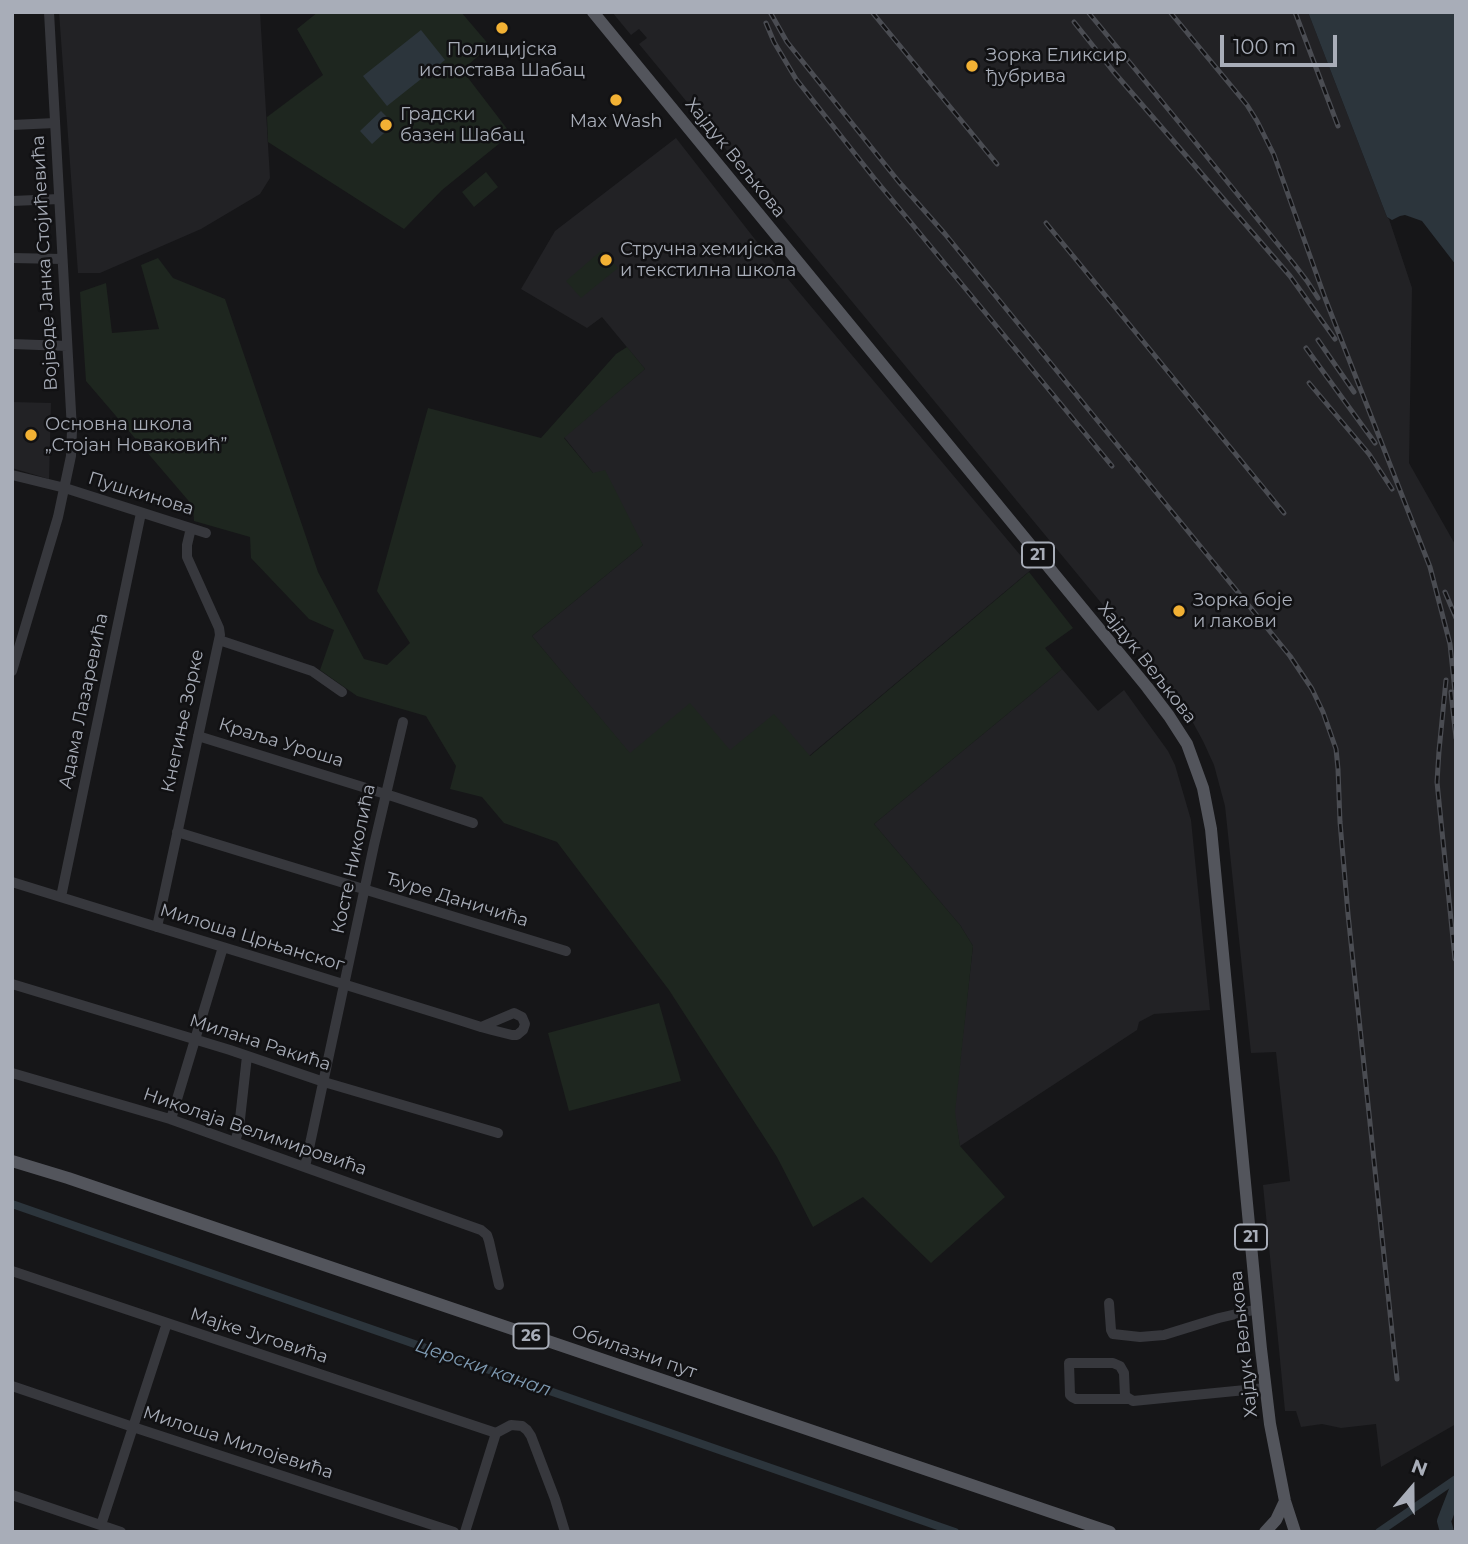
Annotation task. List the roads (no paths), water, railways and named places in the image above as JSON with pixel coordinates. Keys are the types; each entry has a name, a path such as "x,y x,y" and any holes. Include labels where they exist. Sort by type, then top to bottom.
{"main road":[{"name":"Хајдук Вељкова","path":"593,12 1147,687 1182,735 1199,775 1210,829 1266,1388 1273,1444 1285,1501"},
{"name":"Обилазни пут","path":"12,1159 1110,1532"},
{"path":"1265,1532 1276,1520 1285,1501"},
{"name":"21","path":"1285,1501 1295,1532"}],"street":[{"name":"Војводе Јанка Стојићевића","path":"12,671 65,488 71,456 72,430 49,12"},
{"path":"12,125 55,123"},
{"path":"12,201 59,199"},
{"path":"12,258 62,259"},
{"path":"12,344 67,346"},
{"name":"Пушкинова","path":"12,475 65,488 206,533"},
{"name":"Адама Лазаревића","path":"61,897 141,513"},
{"name":"Кнегиње Зорке","path":"157,927 219,640 219,628 187,557 191,528"},
{"path":"219,640 312,671 342,692"},
{"name":"Косте Николића","path":"305,1167 403,722"},
{"name":"Краља Уроша","path":"198,736 473,823"},
{"name":"Ђуре Даничића","path":"177,832 566,951"},
{"name":"Милоша Црњанског","path":"12,882 481,1027"},
{"path":"171,1119 223,947"},
{"name":"Милана Ракића","path":"12,984 324,1082 498,1133"},
{"path":"235,1142 247,1056"},
{"name":"Николаја Велимировића","path":"12,1073 171,1119 484,1231 489,1241 499,1285"},
{"name":"Мајке Југовића","path":"12,1271 496,1433"},
{"path":"1109,1303 1113,1334 1140,1337 1164,1335 1258,1309"},
{"path":"101,1525 167,1323"},
{"path":"1127,1399 1124,1373 1120,1366 1113,1363 1069,1363 1070,1395 1076,1399 1127,1399 1137,1402 1266,1388"},
{"name":"Милоша Милојевића","path":"12,1385 454,1532"},
{"path":"465,1532 496,1433 511,1425 522,1426 531,1436 565,1532"},
{"path":"12,1495 121,1532"}],"waterway":[{"name":"Церски канал","path":"12,1204 955,1532"},
{"name":"Церски канал","path":"1379,1532 1456,1479"},
{"path":"1447,1532 1444,1521 1456,1490"}],"railway":[{"path":"770,12 787,42 899,182 945,234 1290,656 1312,689 1323,712 1336,749 1348,914 1397,1379"},
{"path":"872,12 997,164"},
{"path":"1088,12 1294,264 1318,298"},
{"path":"1170,12 1247,105 1274,155 1325,298 1430,567 1450,644 1456,701"},
{"path":"1295,12 1338,126"},
{"path":"1074,22 1290,276 1335,339"},
{"path":"766,23 796,79 874,178 1112,466"},
{"path":"1046,223 1284,513"},
{"path":"1318,340 1354,392"},
{"path":"1306,348 1375,443"},
{"path":"1309,383 1369,454 1392,489"},
{"path":"1445,592 1456,618"},
{"path":"1446,680 1437,782 1455,959"},
{"path":"1451,692 1456,738"}],"place":[{"name":"Полицијска испостава Шабац","path":"502,28"},
{"name":"Зорка Еликсир ђубрива","path":"972,66"},
{"name":"Max Wash","path":"616,100"},
{"name":"Градски базен Шабац","path":"386,125"},
{"name":"Стручна хемијска и текстилна школа","path":"606,260"},
{"name":"Основна школа „Стојан Новаковић”","path":"31,435"},
{"name":"Зорка боје и лакови","path":"1179,611"}]}
